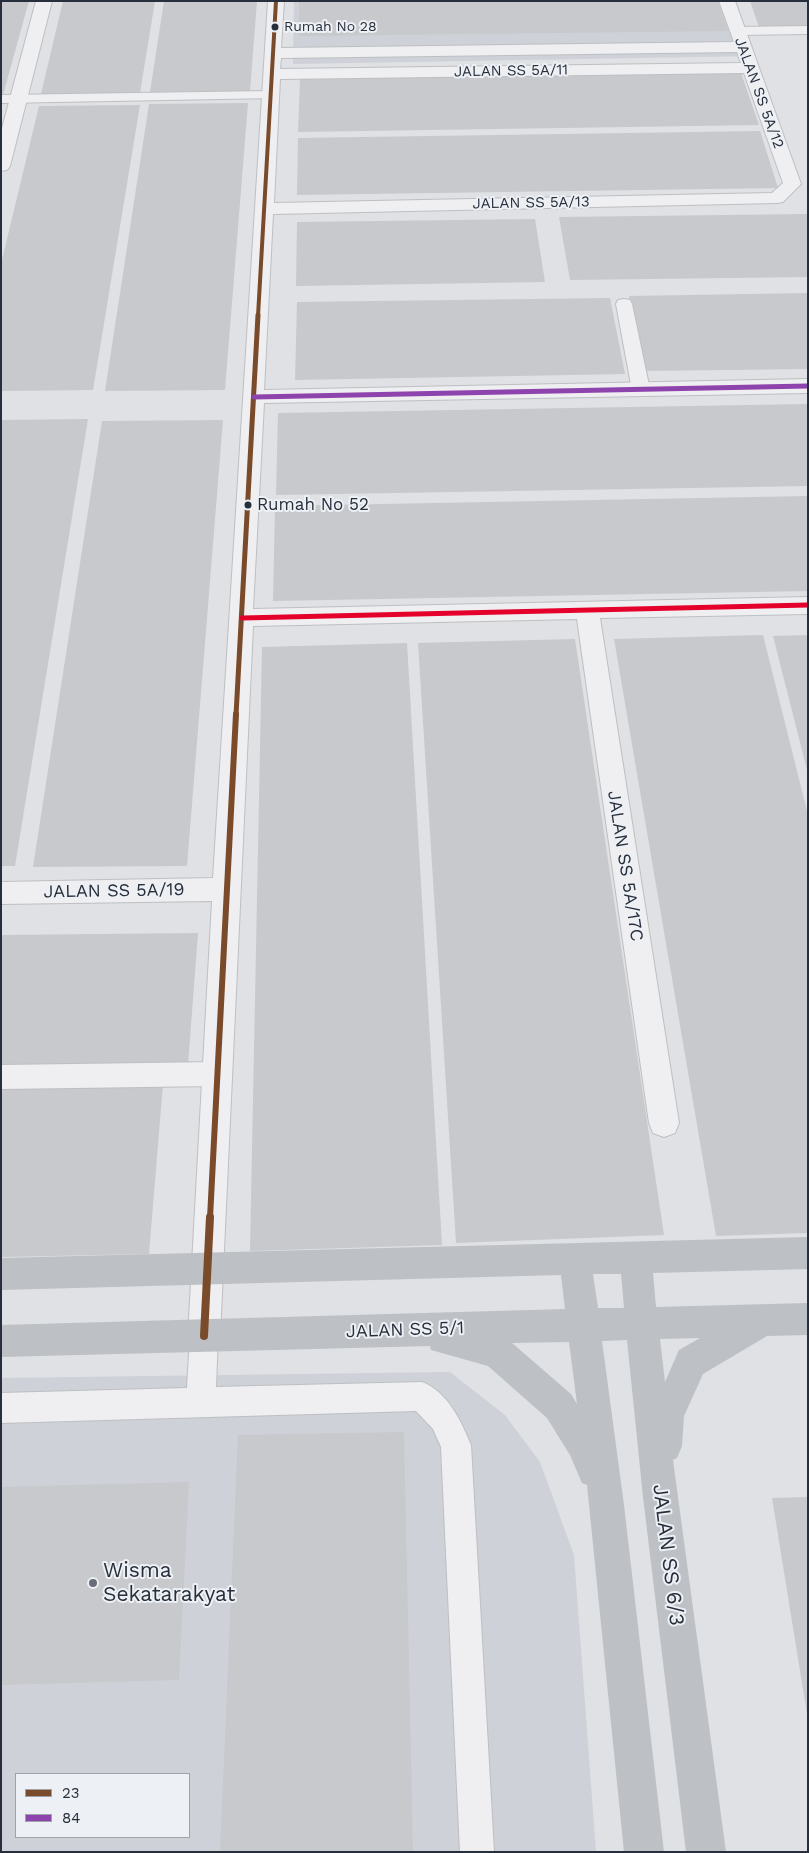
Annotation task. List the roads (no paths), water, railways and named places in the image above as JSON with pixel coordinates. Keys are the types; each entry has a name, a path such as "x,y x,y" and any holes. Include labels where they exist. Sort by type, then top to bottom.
{"street":[{"path":"1,166 44,1"},
{"path":"204,1336 226,889 276,1"},
{"name":"JALAN SS 5A/12","path":"727,1 792,184"},
{"name":"JALAN SS 5A/11","path":"271,74 741,39"},
{"name":"JALAN SS 5A/11","path":"271,74 751,68"},
{"name":"JALAN SS 5A/13","path":"264,209 777,198 792,184"},
{"path":"254,397 808,386"},
{"path":"242,618 808,604"},
{"name":"JALAN SS 5A/17C","path":"587,610 664,1123"},
{"name":"JALAN SS 5A/19","path":"1,893 226,889"},
{"path":"1,1274 808,1253"},
{"name":"JALAN SS 6/3","path":"634,1258 660,1497 706,1852"},
{"path":"575,1259 607,1505 644,1852"},
{"name":"JALAN SS 5/1","path":"1,1341 808,1319"},
{"path":"660,1497 668,1415 691,1362 764,1320"},
{"path":"408,1330 496,1352 559,1406 583,1444 607,1505"}],"lane":[{"path":"741,39 808,30"},
{"path":"1,99 18,99 271,74"},
{"path":"624,304 641,390"},
{"path":"1,1077 217,1074"},
{"path":"201,1402 204,1336"},
{"path":"1,1408 422,1396 443,1418 456,1445 477,1852"}],"place":[{"name":"Rumah No 28","path":"275,27"},
{"name":"Rumah No 52","path":"248,505"},
{"name":"Wisma Sekatarakyat","path":"93,1583"}]}
